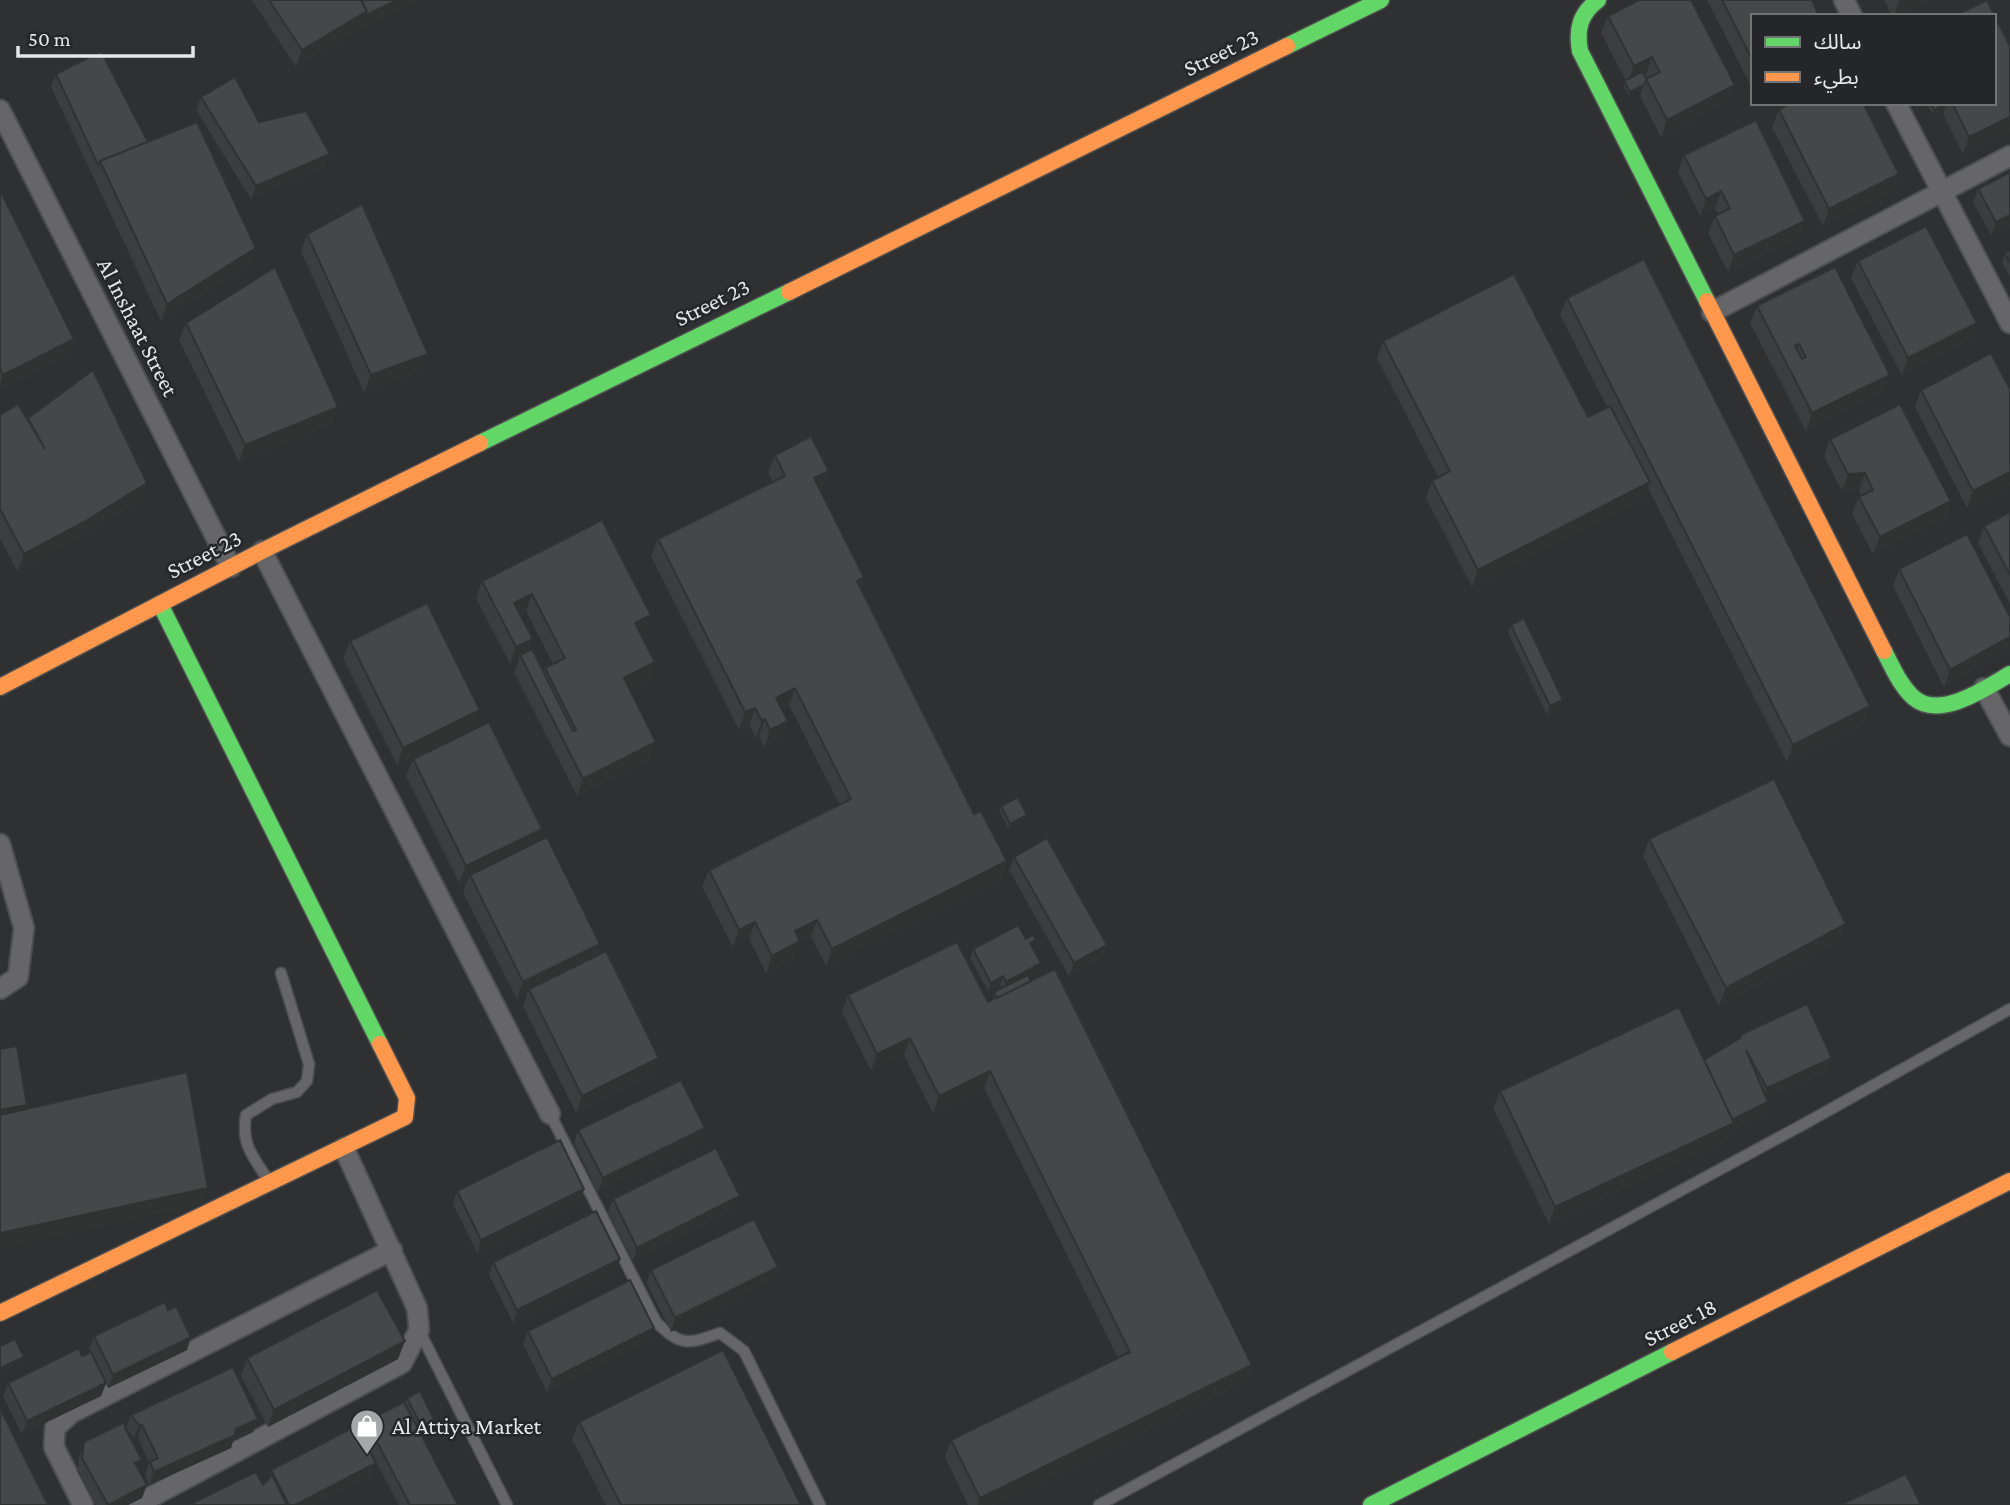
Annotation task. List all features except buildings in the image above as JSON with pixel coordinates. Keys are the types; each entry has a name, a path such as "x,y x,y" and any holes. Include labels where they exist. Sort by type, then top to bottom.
{"street":[{"name":"Street 23","path":"0,687 262,551 1381,0"},
{"path":"1598,0 1581,17 1578,28 1580,51 1898,676 1916,699 1936,705 1954,704 2010,674"},
{"path":"1897,105 2010,323"},
{"name":"Al Inshaat Street","path":"0,110 231,567"},
{"path":"1712,312 2010,156"},
{"path":"262,551 550,1114"},
{"path":"0,1313 405,1117 407,1098 160,604"},
{"name":"Street 23","path":"0,680 67,651"},
{"path":"1984,688 2010,736"},
{"path":"0,844 24,928 18,977 0,989"},
{"path":"136,1505 402,1363 419,1330 417,1308 344,1148"},
{"name":"Street 18","path":"1371,1505 2010,1181"},
{"path":"83,1505 54,1447 55,1428 71,1413 392,1250"}],"lane":[{"path":"270,1184 246,1145 243,1131 246,1115 272,1099 298,1092 307,1081 309,1064 281,973"},
{"path":"1099,1505 1804,1124 2010,1009"},
{"path":"550,1114 656,1322 669,1335 692,1343 720,1333 744,1351 820,1505"},
{"path":"419,1330 507,1505"}],"traffic: fast":[{"path":"1287,46 1381,0"},
{"path":"1598,0 1583,16 1579,36 1580,51 1707,301"},
{"path":"480,443 789,292"},
{"path":"160,604 380,1044"},
{"path":"1884,651 1905,688 1914,698 1925,704 1937,706 1963,700 2010,674"},
{"path":"1371,1505 1672,1352"}],"traffic: slow":[{"path":"789,292 1287,46"},
{"path":"1707,301 1884,651"},
{"path":"0,687 262,551 480,443"},
{"path":"0,1313 405,1117 407,1098 380,1044"},
{"path":"1672,1352 2010,1181"}],"place":[{"name":"Al Attiya Market","path":"367,1456"}]}
